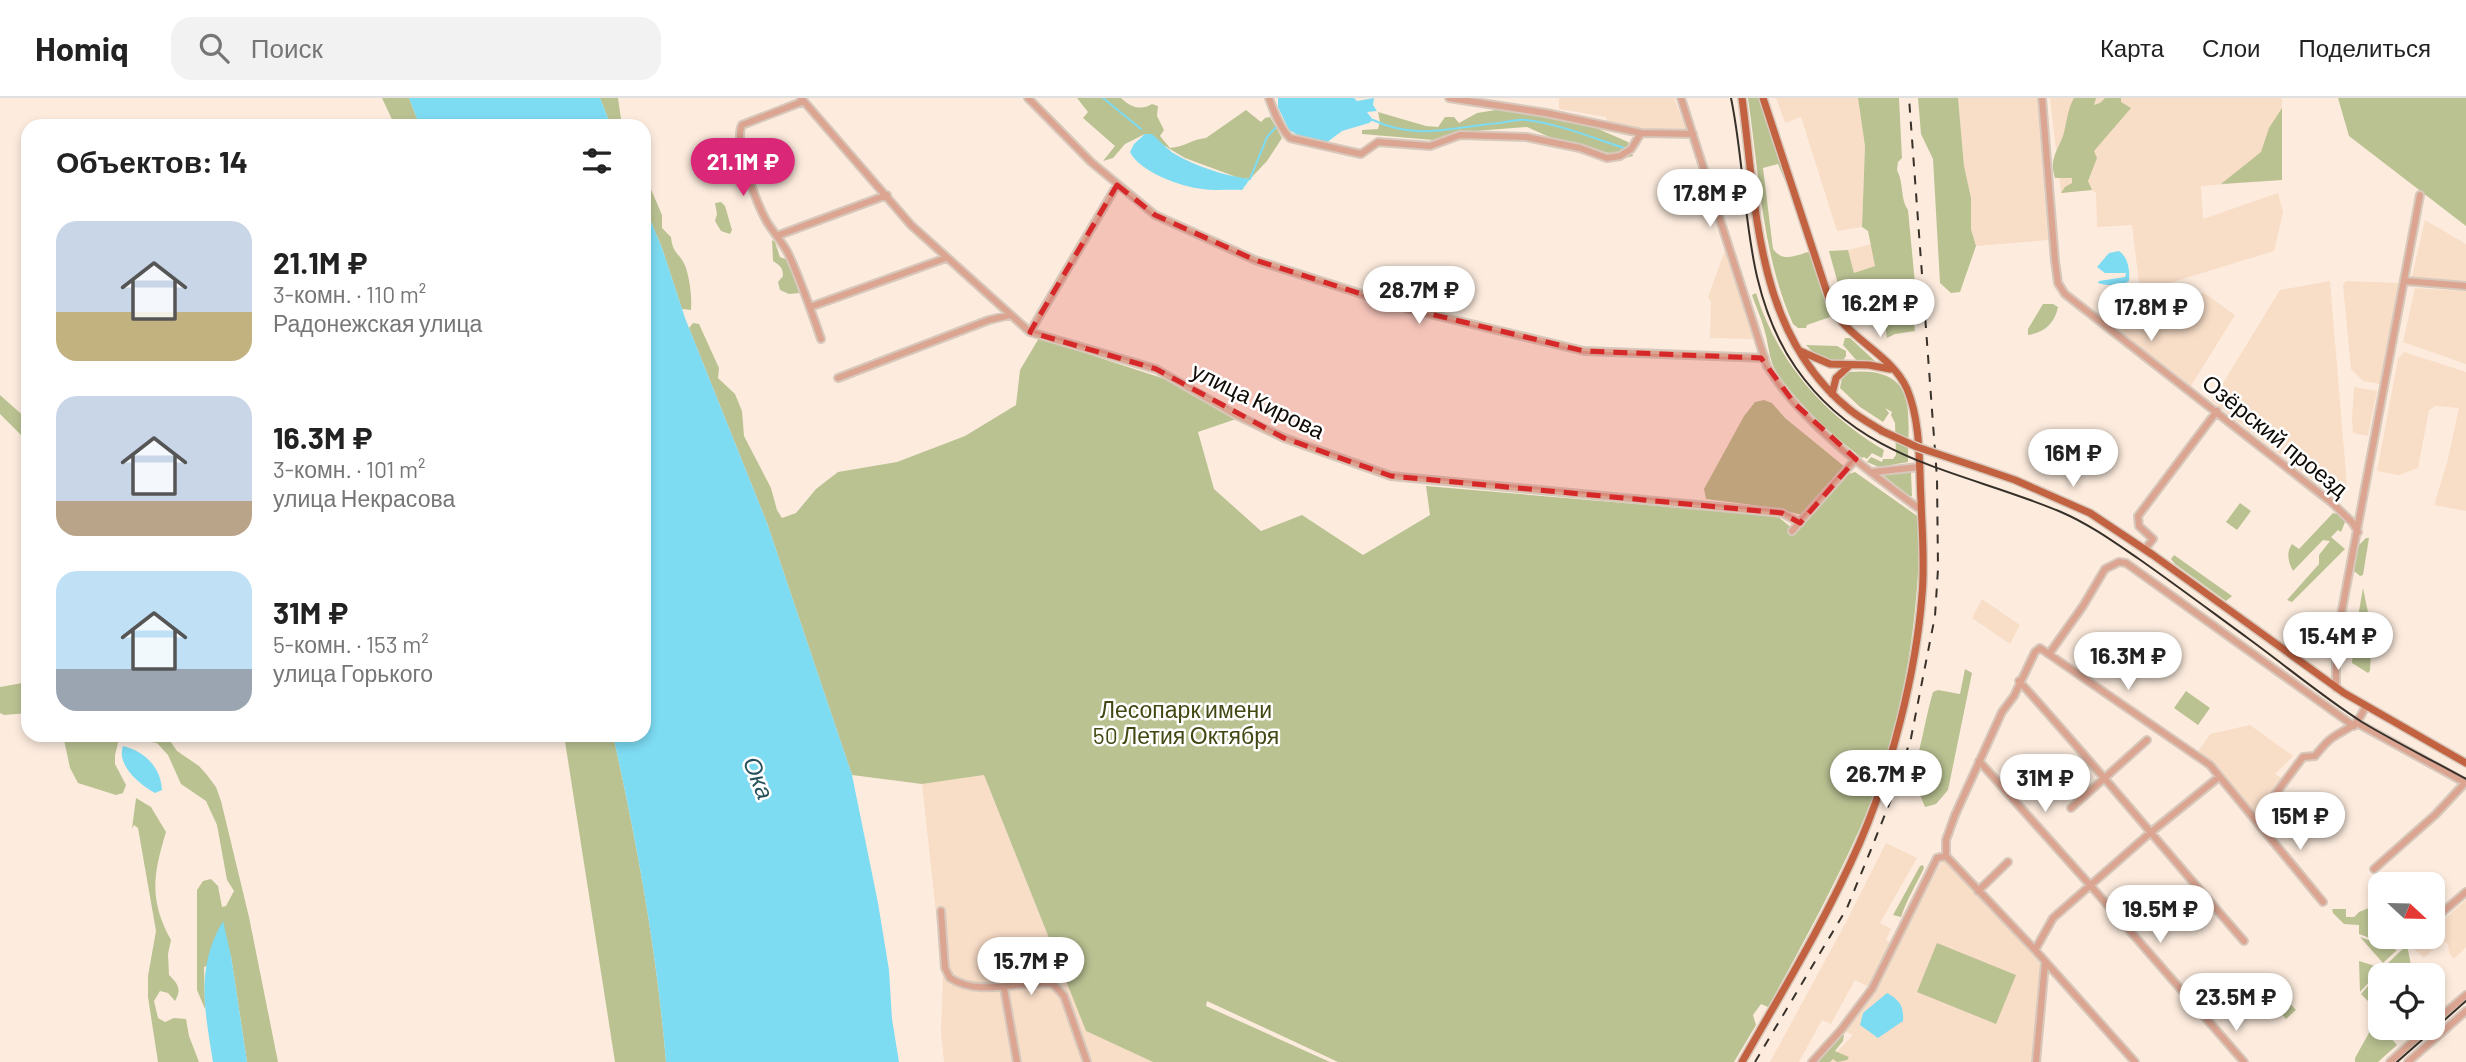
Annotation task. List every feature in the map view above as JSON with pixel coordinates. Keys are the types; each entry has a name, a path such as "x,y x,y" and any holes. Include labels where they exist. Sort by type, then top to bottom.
{"main road":[{"path":"1742,98 1769,284 1781,318 1799,351 1832,394 1851,411 1882,431 1928,451 2066,501 2090,513 2145,549 2336,688 2466,764"},
{"path":"1742,1062 1798,964 1861,839 1896,738 1912,665 1922,594 1919,467 1912,403 1895,371 1846,328 1832,308 1763,98"},
{"path":"1799,351 1822,362 1849,366 1869,365 1895,371"},
{"path":"1832,394 1836,378 1849,366"}],"street":[{"path":"1028,98 1117,185 1155,215 1255,260 1342,290 1449,320 1584,351 1765,358"},
{"path":"1269,98 1280,119 1282,130 1290,138 1361,154 1378,142 1430,146 1460,135 1526,136 1580,148 1607,158 1620,156 1632,149 1641,133"},
{"path":"1449,98 1546,113 1641,133 1693,134"},
{"path":"1681,98 1765,358 1777,382 1812,422 1921,510"},
{"name":"Озёрский проезд","path":"2042,98 2058,283 2065,294 2331,502 2352,522 2358,532"},
{"path":"802,100 742,125 738,132 743,156 761,207 768,223 779,236 821,339"},
{"name":"улица Кирова","path":"802,100 911,225 1030,332 1156,369 1236,415 1284,438 1391,476 1782,513 1800,523"},
{"path":"1030,332 1117,185"},
{"path":"779,236 887,195"},
{"path":"2336,688 2336,649 2420,195"},
{"path":"810,307 946,258"},
{"path":"2405,281 2466,286"},
{"path":"838,378 989,320 1010,315"},
{"path":"2145,549 2153,539 2139,526 2138,516 2217,411"},
{"path":"1792,531 1856,459"},
{"path":"1873,472 1919,467"},
{"path":"2049,654 2105,569 2119,562 2126,563 2355,725 2465,783 2435,816 2374,869"},
{"path":"1812,1062 1872,989 1947,840 2002,712 2014,696 2035,652 2040,648 2210,765 2323,902"},
{"path":"2019,681 2105,777 2244,941"},
{"path":"2256,820 2304,757 2315,756 2331,739 2355,725 2365,707"},
{"path":"2071,807 2147,740"},
{"path":"1979,761 2244,1062"},
{"path":"2035,950 2053,918 2219,777"},
{"path":"1947,840 1946,856 2135,1062"},
{"path":"1937,858 1946,856"},
{"path":"1978,891 2008,862"},
{"path":"2445,911 2466,892"},
{"path":"941,911 945,968 950,978 966,985 1004,988 1044,982 1053,984 1064,996 1087,1062"},
{"path":"2036,1062 2045,962"},
{"path":"1004,988 1017,1062"},
{"path":"2445,1014 2466,995"},
{"path":"2408,1062 2466,1011"},
{"path":"2390,1062 2415,1040"}],"highlighted area":[{"path":"1117,185 1155,215 1255,260 1409,309 1584,351 1761,358 1795,404 1856,459 1800,523 1782,513 1391,476 1284,438 1156,369 1030,332"}],"shaded area":[{"path":"1559,98 1674,98 1687,131 1610,126 1606,117 1559,109"},
{"path":"1776,98 1858,98 1865,146 1862,227 1837,231 1801,117 1785,123"},
{"path":"1958,98 2037,98 2048,240 1976,246 1971,229 1971,198 1964,166"},
{"path":"2050,98 2282,98 2282,180 2201,186 2203,219 2278,193 2283,212 2274,251 2140,292 2132,225 2097,227 2096,193 2091,190 2061,193"},
{"path":"2425,220 2466,244 2466,286 2411,281"},
{"path":"1872,244 1875,266 1854,273 1848,250"},
{"path":"1725,250 1753,339 1710,338 1711,302 1708,297"},
{"path":"2330,281 2347,486 2338,500 2212,401 2280,290"},
{"path":"2346,281 2401,283 2380,384 2363,381 2351,369 2343,285"},
{"path":"2415,288 2466,291 2466,364 2403,342"},
{"path":"2204,293 2235,315 2191,386 2119,330 2148,313"},
{"path":"2404,352 2466,372 2466,511 2434,505 2447,463 2459,408 2436,406 2429,410 2418,468 2399,475 2377,471 2398,359"},
{"path":"2354,387 2377,391 2368,436 2353,433"},
{"path":"1982,599 2020,625 2010,644 1972,618"},
{"path":"2250,725 2293,756 2275,774 2283,779 2258,815 2197,753 2210,734"},
{"path":"984,775 1086,1031 1153,1062 944,1062 941,1031 943,977 922,784"},
{"path":"1886,843 1917,858 1880,923 1891,929 1886,940 1891,943 1869,987 1855,980 1831,1024 1822,1020 1799,1062 1770,1062 1845,924"},
{"path":"1942,861 1947,861 1957,870 2043,967 2031,1062 1827,1062 1853,1035 1844,1031 1847,1024 1874,989"},
{"path":"2466,900 2466,947 2454,959 2445,942 2445,918"},
{"path":"2414,949 2434,949 2424,958"}],"green space":[{"path":"382,98 409,98 417,119 392,119"},
{"path":"600,98 618,98 621,119 608,119"},
{"path":"1077,98 1121,98 1136,107 1152,104 1158,106 1157,116 1164,130 1160,136 1170,148 1206,138 1246,110 1261,122 1270,117 1282,138 1267,161 1250,179 1239,178 1185,158 1145,134 1125,144 1113,158 1103,161 1115,146 1083,118 1088,112"},
{"path":"1748,98 1760,98 1791,195 1778,164 1763,168 1773,249 1785,257 1808,252 1812,257 1830,317 1807,325 1806,328 1798,328 1793,324 1774,270 1763,213"},
{"path":"1858,98 1899,98 1902,158 1898,162 1897,170 1908,210 1916,294 1912,303 1915,331 1887,338 1881,298 1875,287 1840,291 1829,251 1848,250 1854,273 1875,266 1868,231 1862,227 1865,146"},
{"path":"1918,98 1958,98 1964,166 1971,198 1971,229 1976,246 1960,292 1951,293 1940,283 1933,159 1921,134"},
{"path":"2074,98 2096,98 2094,105 2105,98 2121,98 2121,102 2131,108 2094,151 2097,158 2088,181 2092,190 2061,193 2072,183 2072,178 2055,178 2053,161"},
{"path":"2338,98 2466,98 2466,226 2349,136"},
{"path":"2282,108 2282,180 2221,184 2261,152 2269,128"},
{"path":"1502,109 1587,124 1628,142 1633,156 1625,158 1576,143 1556,140 1527,127 1463,132 1433,140 1362,134 1362,130 1378,129 1378,112 1438,127 1445,117 1454,117 1459,123 1477,113"},
{"path":"651,189 662,215 662,228 671,237 673,248 686,268 691,310 682,309 651,222"},
{"path":"721,202 725,206 732,230 730,234 721,231 715,221 715,203"},
{"path":"772,240 780,257 788,260 799,293 789,294 780,290 778,282 783,273 781,267 773,261"},
{"path":"1756,293 1776,341 1805,384 1841,420 1884,450 1882,458 1872,453 1867,459 1862,458 1816,419 1785,385 1772,364 1764,327 1752,295"},
{"path":"2043,304 2058,307 2054,318 2044,329 2028,335 2028,329"},
{"name":"Лесопарк имени 50 Летия Октября","path":"693,323 699,324 719,368 718,378 735,394 742,411 744,436 771,488 782,518 796,513 816,489 838,472 897,462 965,436 1016,405 1020,370 1039,338 1168,380 1236,419 1198,432 1214,489 1261,531 1302,515 1363,555 1430,515 1426,486 1777,516 1792,528 1791,531 1798,530 1849,474 1855,472 1920,518 1916,597 1906,676 1898,715 1875,791 1850,851 1816,919 1768,1007 1761,1004 1753,1015 1756,1025 1734,1062 1338,1062 1207,1001 1206,1006 1330,1062 1153,1062 1086,1031 984,775 922,784 852,775 767,523 689,328"},
{"path":"1845,338 1850,338 1875,361 1857,361 1843,345"},
{"path":"1806,345 1837,346 1846,351 1846,356 1838,364 1815,354"},
{"path":"1849,372 1872,372 1888,376 1898,384 1905,396 1908,410 1908,462 1879,467 1867,462 1871,457 1882,462 1883,459 1893,459 1896,455 1895,423 1892,412 1885,408 1889,413 1883,422 1860,407 1840,388 1842,378"},
{"path":"0,395 21,414 21,435 0,414"},
{"path":"1764,400 1772,403 1785,418 1845,467 1802,515 1775,508 1706,499 1704,489 1744,416 1755,402"},
{"path":"1908,470 1911,473 1912,496 1883,475"},
{"path":"2240,503 2251,511 2237,530 2226,522"},
{"path":"2333,513 2340,515 2345,522 2341,532 2338,530 2331,537 2345,549 2292,602 2287,600 2319,564 2319,555 2330,541 2323,540 2293,571 2288,557 2290,547 2292,544 2299,549"},
{"path":"2369,538 2363,575 2360,576 2354,571 2358,546"},
{"path":"2174,555 2232,596 2226,601 2175,564 2171,559"},
{"path":"2363,588 2370,622 2355,634"},
{"path":"2370,625 2372,633 2368,673 2352,663 2354,638"},
{"path":"1965,669 1972,673 1948,790 1936,804 1925,807 1920,795 1908,784 1933,692 1938,690 1960,694"},
{"path":"21,683 21,714 0,713 0,687"},
{"path":"2186,691 2210,708 2198,725 2174,708"},
{"path":"64,742 118,742 115,764 126,785 123,793 116,795 78,783 70,768"},
{"path":"151,742 171,742 177,751 199,766 216,787 249,917 278,1062 247,1062 231,956 204,967 205,1009 197,990 197,890 203,881 211,879 218,886 222,907 226,906 234,891 227,880 217,825 206,801 181,784 168,755 157,743"},
{"path":"565,742 614,742 645,898 666,1062 615,1062"},
{"path":"136,798 151,807 166,832 158,861 156,900 171,940 168,954 169,975 179,990 175,1001 168,993 160,991 154,1001 158,1018 165,1022 174,1018 186,1019 199,1062 158,1062 148,997 148,976 156,931 138,828 134,825 132,829"},
{"path":"1923,865 1901,917 1893,915 1920,866"},
{"path":"2368,908 2368,937 2359,934 2359,925 2344,924 2332,909 2346,909 2346,917 2354,917"},
{"path":"1937,943 2016,975 1996,1024 1917,992"},
{"path":"2371,949 2397,950 2383,963"},
{"path":"2403,949 2408,949 2411,963 2388,963"},
{"path":"2359,961 2368,964 2368,983 2360,992"},
{"path":"2368,986 2368,1001 2361,994"},
{"path":"2278,990 2296,1010 2286,1019 2268,999"},
{"path":"1844,1035 1835,1051 1849,1057 1847,1060 1815,1062 1836,1036"},
{"path":"2368,1035 2368,1040 2392,1040 2397,1045 2378,1062 2355,1062"}],"water":[{"path":"409,98 600,98 608,119 417,119"},
{"path":"1278,98 1354,98 1357,101 1374,98 1373,105 1377,111 1367,112 1373,120 1369,123 1342,131 1326,143 1289,130 1278,107"},
{"path":"1145,134 1152,134 1173,153 1191,162 1220,173 1250,179 1242,190 1212,190 1194,188 1162,177 1143,166 1130,152"},
{"name":"Ока","path":"651,222 685,318 767,523 852,775 889,970 892,1019 899,1062 666,1062 645,898 614,742 651,742"},
{"path":"2119,251 2128,264 2129,281 2114,285 2098,283 2125,277 2126,273 2105,273 2097,267 2109,253"},
{"path":"123,746 131,748 150,761 158,774 162,790 155,793 131,774 123,760"},
{"path":"223,921 247,1062 213,1062 205,1007 205,973 214,938"},
{"path":"1887,993 1900,1004 1903,1021 1878,1038 1860,1025 1863,1013"}],"waterway":[{"path":"1103,98 1141,129"},
{"path":"1373,120 1405,130 1420,131 1526,120 1564,128 1624,148"},
{"path":"1250,179 1267,137 1277,126"}],"tram line":[{"path":"1731,98 1750,237 1765,305 1778,337 1796,368 1822,400 1851,425 1916,460 2061,512 2091,528 2167,579 2347,712 2387,737 2466,779"},
{"path":"2397,1062 2466,1001"}],"railway":[{"path":"1755,1062 1847,908 1870,852 1911,738 1935,616 1938,569 1937,478 1909,98"}]}
